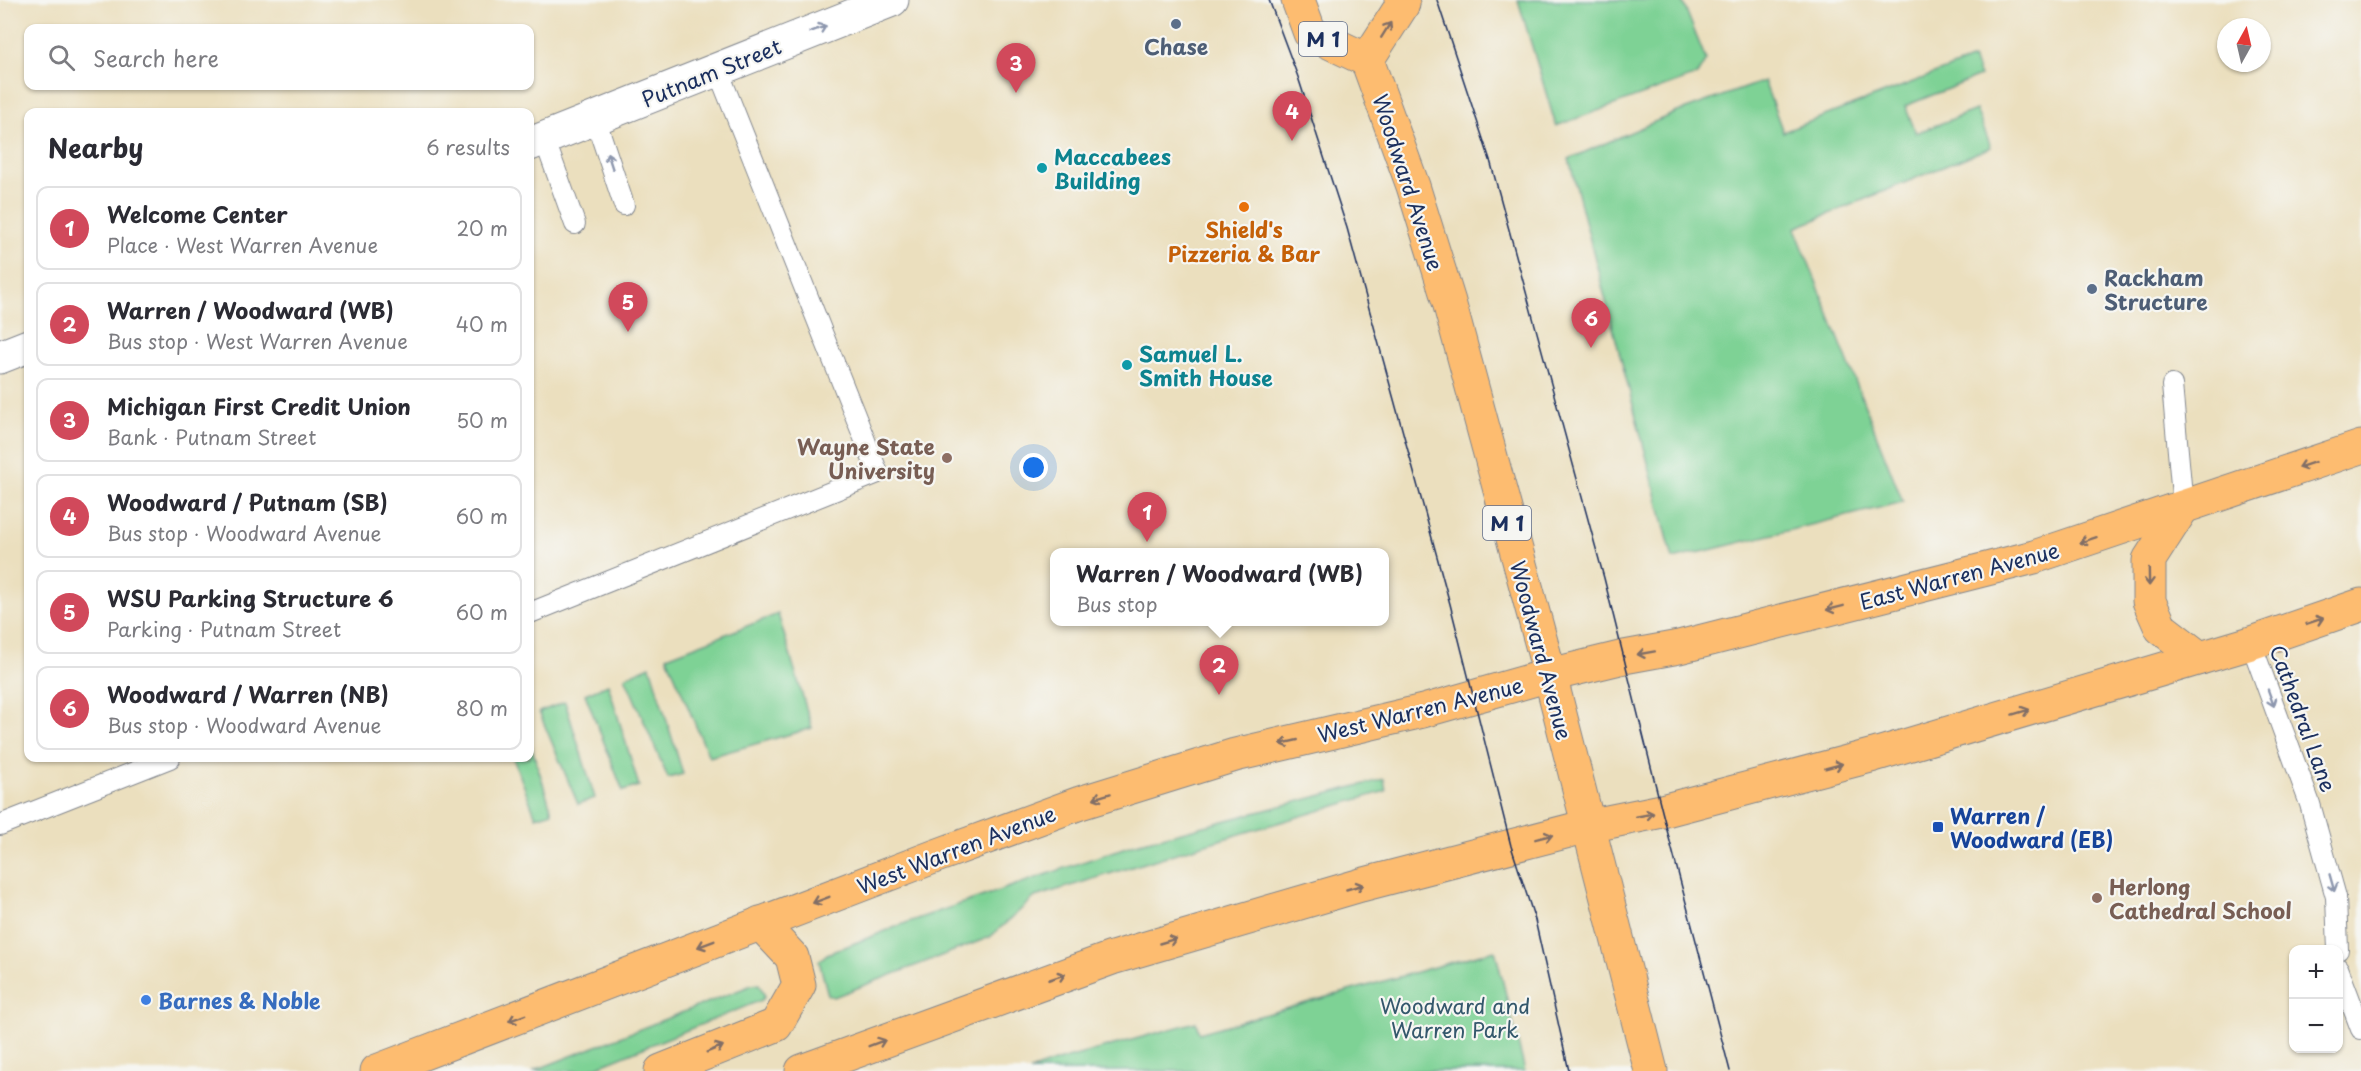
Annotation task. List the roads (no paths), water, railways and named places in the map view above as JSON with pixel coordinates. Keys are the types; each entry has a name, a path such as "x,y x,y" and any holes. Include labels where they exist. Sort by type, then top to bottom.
{"main road":[{"name":"M 1","path":"1298,0 1310,33 1367,60 1403,4 1401,0"},
{"name":"Woodward Avenue","path":"1367,60 1410,176 1445,292 1550,675 1652,1071"},
{"name":"East Warren Avenue","path":"1550,675 1624,657 1679,647 2034,557 2361,447"},
{"path":"2183,507 2149,560 2149,601 2161,628 2200,658"},
{"path":"802,1071 1112,958 1360,885 1588,826 1662,811 1844,764 2251,643 2361,605"},
{"name":"West Warren Avenue","path":"377,1071 936,855 1080,803 1235,755 1423,711 1550,675"},
{"path":"661,1071 776,1025 799,985 792,957 760,923"}],"street":[{"name":"Putnam Street","path":"537,141 892,0"},
{"path":"0,357 24,348"}],"lane":[{"path":"534,611 878,473 717,68"},
{"path":"595,118 624,205"},
{"path":"537,141 575,224"},
{"path":"2172,385 2183,507"},
{"name":"Cathedral Lane","path":"2251,643 2310,804 2325,856 2336,897 2338,945"},
{"path":"0,825 160,762"},
{"path":"2343,981 2361,1029"}],"tram line":[{"path":"1269,0 1298,77 1347,228 1450,604 1511,846 1535,920 1569,1071"},
{"path":"1437,0 1490,160 1604,578 1730,1071"}],"place":[{"name":"Chase","path":"1176,24"},
{"name":"Michigan First Credit Union","path":"1016,93"},
{"name":"Woodward / Putnam (SB)","path":"1292,141"},
{"name":"Maccabees Building","path":"1042,168"},
{"name":"Shield's Pizzeria & Bar","path":"1244,207"},
{"name":"Rackham Structure","path":"2092,289"},
{"name":"WSU Parking Structure 6","path":"628,332"},
{"name":"Woodward / Warren (NB)","path":"1591,348"},
{"name":"Samuel L. Smith House","path":"1127,365"},
{"name":"Wayne State University","path":"947,458"},
{"name":"Welcome Center","path":"1147,542"},
{"name":"Warren / Woodward (WB)","path":"1219,695"},
{"name":"Warren / Woodward (EB)","path":"1938,827"},
{"name":"Herlong Cathedral School","path":"2097,898"},
{"name":"Barnes & Noble","path":"146,1000"}],"park label":[{"name":"Woodward and Warren Park","path":"1455,1017"}]}
